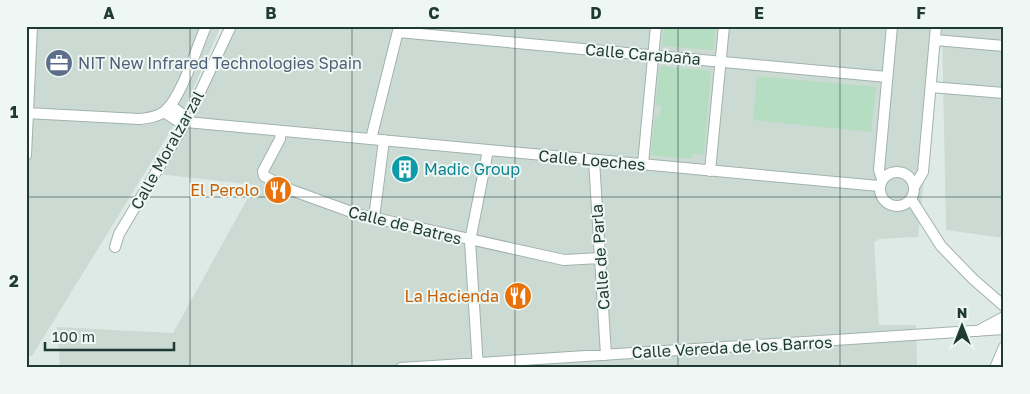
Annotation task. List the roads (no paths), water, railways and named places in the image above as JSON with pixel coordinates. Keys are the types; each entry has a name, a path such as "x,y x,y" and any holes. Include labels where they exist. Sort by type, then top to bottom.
{"street":[{"path":"26,155 32,26"},
{"path":"27,113 139,119 156,116 167,109 206,26"},
{"name":"Calle Moralzarzal","path":"115,247 119,234 186,122 230,26"},
{"path":"643,164 656,26"},
{"path":"710,171 724,26"},
{"path":"892,26 879,170 881,198 890,206 902,206 911,199 914,187 923,172 936,26"},
{"path":"371,139 399,29"},
{"name":"Calle Carabaña","path":"399,29 887,77"},
{"path":"935,40 1004,46"},
{"path":"931,87 1004,93"},
{"name":"Calle Loeches","path":"167,109 186,122 710,171 881,183"},
{"name":"Calle de Batres","path":"281,131 280,139 263,171 264,176 291,190 332,206 374,218 470,240 564,260 600,258"},
{"path":"374,218 384,140"},
{"path":"478,365 470,240 488,150"},
{"name":"Calle de Parla","path":"594,160 606,355"},
{"path":"881,183 890,173 901,172 910,177 914,187"},
{"path":"911,199 941,246 973,279 1004,306"},
{"name":"Calle Vereda de los Barros","path":"973,333 1004,317"},
{"name":"Calle Vereda de los Barros","path":"401,368 478,365 606,355 973,333 1004,329"},
{"path":"995,368 1004,347"}],"place":[{"name":"NIT New Infrared Technologies Spain","path":"59,63"},
{"name":"Madic Group","path":"405,169"},
{"name":"El Perolo","path":"278,190"},
{"name":"La Hacienda","path":"518,296"}]}
